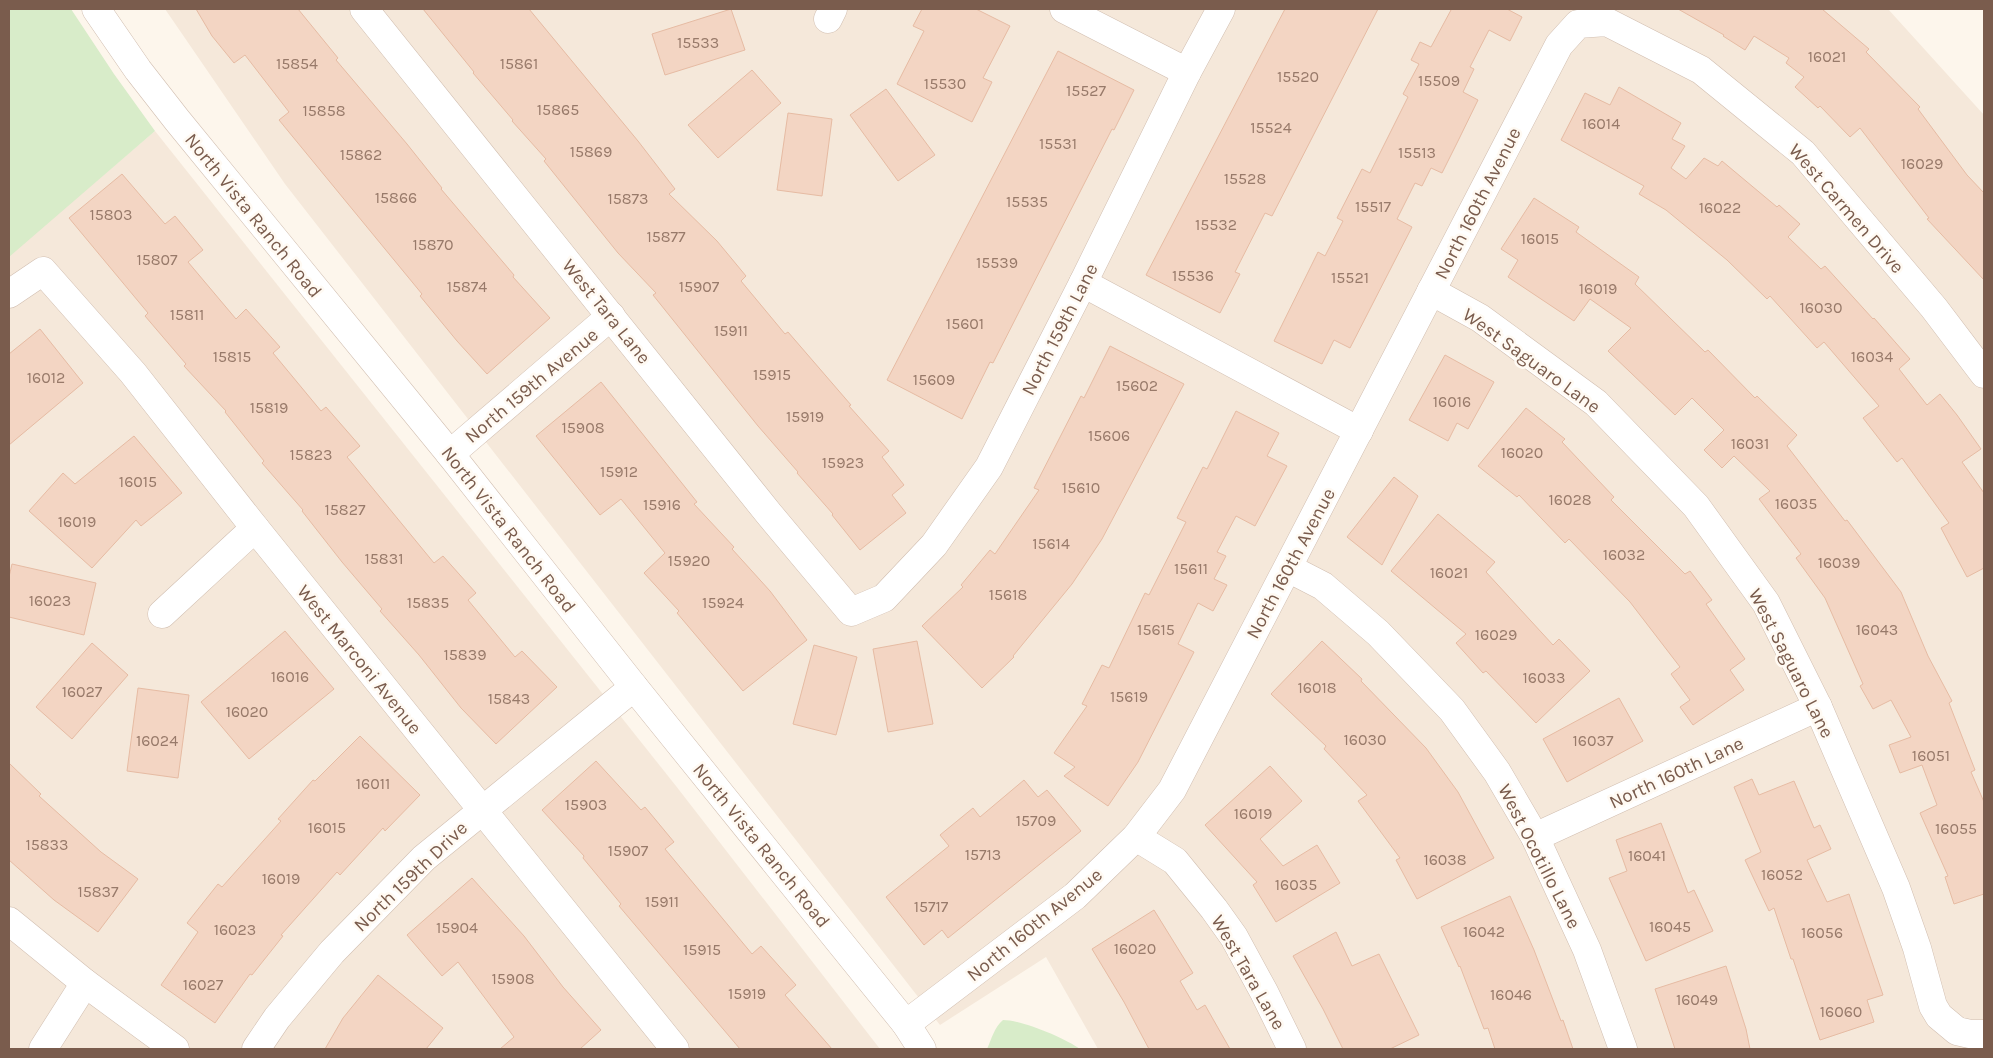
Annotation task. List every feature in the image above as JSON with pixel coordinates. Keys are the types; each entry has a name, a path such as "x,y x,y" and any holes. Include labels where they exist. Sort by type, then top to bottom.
{"street":[{"name":"North Vista Ranch Road","path":"96,9 138,70 177,120 450,454 634,687 906,1024 922,1049"},
{"name":"West Tara Lane","path":"364,9 448,116 612,316 774,521 851,612"},
{"path":"1064,9 1187,72"},
{"name":"North 159th Lane","path":"851,612 884,598 934,545 989,467 1083,283 1187,72 1221,9"},
{"name":"West Carmen Drive","path":"1578,24 1607,22 1701,70 1804,153 1934,308 1984,374"},
{"name":"North 160th Avenue","path":"906,1024 1075,896 1136,837 1172,790 1558,45 1578,24"},
{"name":"West Marconi Avenue","path":"9,294 43,271 133,373 481,810 675,1049"},
{"path":"1083,283 1359,431"},
{"name":"West Saguaro Lane","path":"1431,291 1480,318 1596,403 1696,506 1766,603 1818,707 1896,888 1917,948 1933,1006 1939,1016 1957,1030 1970,1034 1984,1034"},
{"name":"North 159th Avenue","path":"450,454 612,316"},
{"path":"162,614 255,528"},
{"name":"West Ocotillo Lane","path":"1288,568 1323,586 1378,633 1452,710 1497,772 1535,837 1587,950 1623,1049"},
{"name":"North 159th Drive","path":"256,1049 277,1018 332,952 424,858 634,687"},
{"name":"North 160th Lane","path":"1535,837 1818,707"},
{"name":"West Tara Lane","path":"1136,837 1175,861 1214,908 1234,937 1292,1049"},
{"path":"9,921 85,983 175,1049"},
{"path":"43,1049 85,983"}],"shaded area":[{"path":"165,9 1888,9 1984,115 1984,1049 1098,1049 1046,957 940,1025 285,184"},
{"path":"155,131 676,786 880,1049 9,1049 9,255"}],"green space":[{"path":"9,9 71,9 155,131 9,257"},
{"path":"1003,1020 1043,1030 1080,1049 987,1049 995,1030"}],"building":[{"path":"196,9 298,9 338,58 336,60 407,144 441,189 514,275 513,277 550,318 487,374 420,296 422,294 279,120 289,112 245,55 234,63 212,36"},
{"path":"423,9 529,9 638,141 675,189 669,194 717,241 746,276 741,281 785,334 788,332 889,451 882,457 904,485 892,495 906,513 860,550 833,514 758,426 653,295 656,293 618,253 544,161 546,159 512,121"},
{"path":"731,9 745,50 665,75 652,34"},
{"path":"922,9 976,9 1010,26 983,78 992,82 972,122 897,84 924,31 913,26"},
{"path":"1285,9 1378,9 1272,216 1265,213 1235,272 1240,274 1220,313 1146,275"},
{"path":"1449,9 1507,9 1522,17 1510,41 1489,30 1470,67 1474,69 1463,92 1478,100 1442,173 1431,168 1422,186 1415,183 1397,219 1412,227 1350,348 1334,340 1322,364 1274,341 1318,252 1325,256 1343,221 1337,218 1362,169 1370,173 1408,97 1403,94 1419,64 1411,60 1420,42 1431,47 1451,10"},
{"path":"1678,9 1822,9 1869,49 1866,52 1920,107 1918,109 1967,175 1984,193 1984,280 1927,219 1929,218 1860,128 1850,137 1820,106 1818,108 1795,87 1804,77 1786,63 1789,58 1754,36 1745,50 1724,35"},
{"path":"1058,51 1134,90 1114,130 1112,129 993,363 990,362 962,419 887,380"},
{"path":"752,70 781,103 718,158 688,125"},
{"path":"1619,87 1681,123 1672,139 1685,146 1671,168 1686,179 1704,158 1718,166 1722,161 1777,207 1779,205 1800,224 1788,237 1821,269 1825,266 1910,359 1899,369 1927,405 1940,394 1957,415 1981,449 1962,462 1984,493 1984,568 1967,577 1941,528 1949,523 1902,458 1897,462 1863,418 1879,406 1824,342 1817,348 1770,296 1767,299 1727,260 1666,210 1639,194 1644,186 1561,140 1585,93 1610,105"},
{"path":"886,89 935,155 898,181 850,115"},
{"path":"788,113 832,119 822,196 777,190"},
{"path":"122,174 165,224 175,216 203,250 188,262 236,319 246,309 280,347 273,353 321,411 326,407 360,446 347,457 434,563 443,556 476,593 468,600 515,657 522,651 557,687 496,744 461,708 419,655 380,611 382,609 342,562 303,510 262,463 264,461 226,411 184,366 186,364 145,316 148,313 69,218"},
{"path":"1534,198 1579,227 1576,232 1639,277 1635,284 1705,352 1708,350 1755,398 1757,396 1797,435 1787,446 1845,521 1847,520 1901,592 1928,656 1952,701 1949,703 1975,770 1971,772 1984,802 1984,894 1954,904 1945,877 1948,876 1920,813 1937,805 1922,765 1900,773 1889,745 1911,737 1891,700 1873,709 1860,686 1863,684 1825,598 1796,558 1801,554 1759,499 1770,491 1734,456 1722,468 1704,450 1724,430 1692,398 1675,415 1608,351 1631,328 1590,299 1574,321 1508,277 1518,260 1501,249"},
{"path":"40,329 83,383 9,445 9,354"},
{"path":"1110,346 1184,384 1102,539 1072,584 1014,657 982,688 922,626 963,587 961,585 990,550 995,554 1039,490 1034,488 1081,396 1084,398"},
{"path":"1445,355 1494,382 1468,429 1457,423 1448,441 1409,420"},
{"path":"601,382 697,502 694,504 734,547 732,549 770,591 807,640 743,691 677,613 679,611 644,573 665,553 621,499 600,515 536,436"},
{"path":"1526,408 1565,439 1562,442 1614,497 1611,500 1685,574 1690,571 1712,600 1706,604 1745,659 1730,670 1744,690 1693,725 1680,707 1690,700 1671,674 1680,667 1630,602 1569,539 1565,543 1519,495 1517,497 1478,466"},
{"path":"1236,411 1279,433 1267,456 1287,466 1255,526 1236,516 1217,552 1226,556 1214,579 1227,585 1213,611 1198,603 1178,644 1194,652 1138,762 1108,806 1064,776 1075,767 1054,753 1087,706 1082,704 1102,665 1109,668 1145,593 1149,595 1186,522 1177,518 1203,467 1207,469"},
{"path":"134,436 182,493 141,526 136,520 92,568 29,511 63,473 75,484"},
{"path":"1394,477 1418,496 1382,565 1347,537"},
{"path":"1438,514 1495,562 1486,572 1553,645 1559,639 1590,671 1536,723 1486,671 1483,673 1456,643 1466,634 1391,571"},
{"path":"12,564 96,583 84,635 9,617 9,577"},
{"path":"285,631 334,689 249,759 201,702"},
{"path":"917,641 933,724 888,732 873,649"},
{"path":"1322,641 1362,679 1361,681 1426,748 1458,792 1494,858 1417,899 1396,860 1400,858 1358,801 1367,795 1324,749 1326,746 1271,694"},
{"path":"92,643 128,675 72,739 36,707"},
{"path":"814,645 857,657 836,735 793,724"},
{"path":"138,688 189,695 178,778 127,771"},
{"path":"1619,698 1643,741 1567,782 1543,739"},
{"path":"360,736 420,795 385,831 383,828 340,875 337,872 281,935 283,936 252,975 250,974 215,1023 161,985 198,932 187,923 218,884 222,887 281,821 278,819 313,780 315,781"},
{"path":"596,761 641,810 645,807 674,842 665,849 752,954 761,946 796,985 785,995 832,1049 740,1049 619,906 621,904 583,858 584,856 542,810"},
{"path":"9,763 41,794 39,796 101,852 138,879 98,932 54,900 9,860"},
{"path":"1270,766 1302,801 1260,839 1283,866 1317,845 1340,883 1276,922 1253,885 1257,882 1205,825"},
{"path":"1752,779 1759,795 1794,781 1814,828 1820,825 1831,849 1807,860 1827,902 1849,894 1883,995 1867,1000 1874,1022 1820,1040 1774,908 1769,911 1745,860 1761,852 1734,787"},
{"path":"1024,780 1038,797 1047,790 1081,831 948,938 942,930 924,945 886,897 949,846 940,835 973,808 980,817"},
{"path":"1661,823 1688,893 1694,890 1713,931 1646,961 1609,878 1627,871 1616,840"},
{"path":"472,878 524,936 563,987 601,1030 580,1049 500,1049 514,1037 458,962 442,976 407,935"},
{"path":"1510,896 1534,950 1561,1021 1563,1020 1573,1049 1495,1049 1488,1028 1484,1029 1460,966 1441,927"},
{"path":"1154,910 1193,973 1180,981 1197,1010 1205,1005 1230,1049 1149,1049 1124,1002 1092,949"},
{"path":"1336,932 1352,966 1379,954 1419,1035 1390,1049 1343,1049 1293,956"},
{"path":"1726,966 1746,1029 1750,1049 1675,1049 1655,989"},
{"path":"378,975 443,1028 426,1049 325,1049 343,1018"}]}
